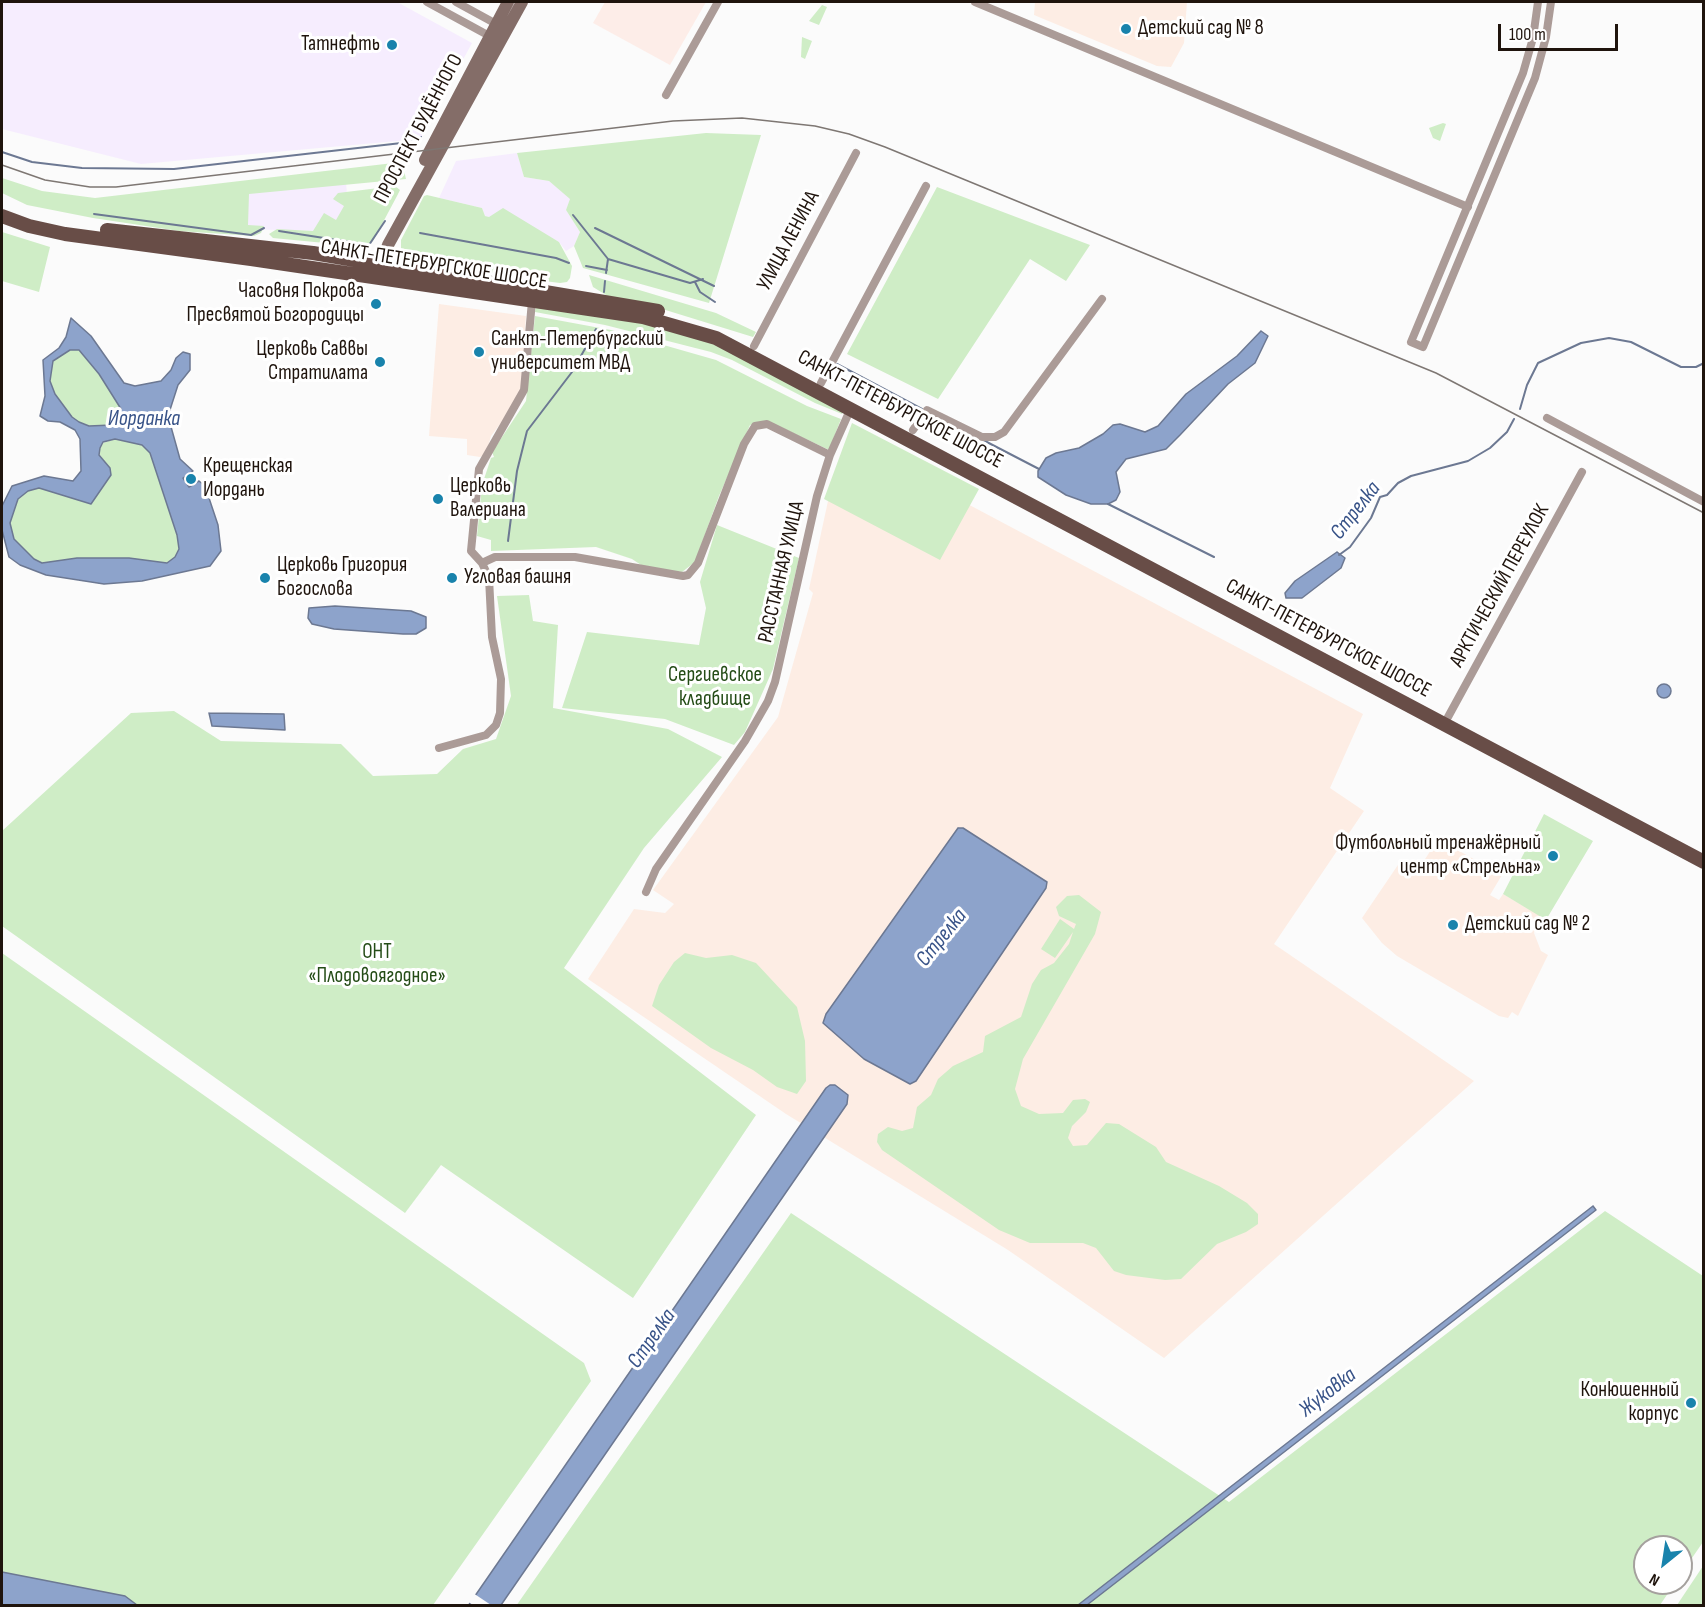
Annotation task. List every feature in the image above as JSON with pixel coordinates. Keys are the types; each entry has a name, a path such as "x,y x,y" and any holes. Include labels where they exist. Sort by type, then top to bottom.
{"main road":[{"name":"ПРОСПЕКТ БУДЁННОГО","path":"377,268 501,27 508,2"},
{"name":"ПРОСПЕКТ БУДЁННОГО","path":"501,27 522,2"},
{"name":"САНКТ-ПЕТЕРБУРГСКОЕ ШОССЕ","path":"2,207 47,222 276,248 532,301 643,317 692,330 740,349 1704,862"},
{"name":"САНКТ-ПЕТЕРБУРГСКОЕ ШОССЕ","path":"2,216 29,226 65,234 377,268 635,306 699,323 754,346 1448,717 1704,851"}],"street":[{"path":"427,2 495,39"},
{"path":"456,2 501,27"},
{"path":"666,95 718,2"},
{"path":"975,2 1468,207"},
{"path":"1538,2 1533,38 1523,73 1411,342 1423,347 1535,78 1546,37 1551,2"},
{"name":"УЛИЦА ЛЕНИНА","path":"754,346 856,153"},
{"path":"821,382 926,186"},
{"path":"913,430 927,410 982,436 995,437 1004,432 1102,299"},
{"path":"440,748 486,735 496,725 500,713 501,679 492,637 489,578 482,563 471,550 479,469 524,390 532,301"},
{"name":"РАССТАННАЯ УЛИЦА","path":"646,892 656,869 745,741 768,701 775,682 817,496 830,455 851,408"},
{"path":"1547,418 1704,502"},
{"path":"482,563 495,557 575,557 683,576 688,574 698,562 744,444 755,426 767,424 830,455"},
{"name":"АРКТИЧЕСКИЙ ПЕРЕУЛОК","path":"1448,717 1582,472"}],"shaded area":[{"path":"2,2 397,2 472,43 420,139 141,164 2,129"},
{"path":"605,2 706,2 670,65 593,23"},
{"name":"Детский сад № 8","path":"1035,2 1187,2 1184,43 1171,67 1157,66 1034,15"},
{"path":"517,153 524,177 549,181 571,199 566,210 580,232 574,246 566,251 559,242 543,234 485,216 482,208 439,198 456,161"},
{"path":"346,182 348,207 339,222 313,231 244,229 245,193"},
{"name":"Санкт-Петербургский университет МВД","path":"439,304 526,316 521,388 507,415 491,436 486,454 480,457 467,455 467,439 429,436"},
{"path":"849,441 1363,714 1330,788 1364,811 1274,944 1474,1081 1164,1358 1008,1250 786,1114 588,979 634,909 665,913 674,904 653,890 778,717 813,593 809,589 828,501"},
{"name":"Детский сад № 2","path":"1438,839 1502,875 1490,895 1499,900 1503,894 1541,916 1534,933 1541,951 1548,955 1518,1016 1512,1012 1508,1018 1499,1016 1397,956 1382,943 1362,918 1402,859 1418,870"}],"green space":[{"path":"822,5 827,7 819,25 809,21"},
{"path":"802,37 812,41 805,59 801,57"},
{"path":"1446,124 1440,141 1433,138 1429,128"},
{"path":"706,133 761,135 709,303 583,268 574,246 580,232 566,210 570,199 549,181 524,177 517,153"},
{"path":"402,162 406,179 249,194 248,225 264,226 261,233 254,236 179,231 93,218 27,205 2,193 2,178 42,191 95,198"},
{"path":"395,186 400,190 373,241 366,247 273,238 269,234 277,229 313,231 324,213 336,220 344,206 333,199 338,193"},
{"path":"937,187 1090,245 1066,281 1030,259 938,399 847,354"},
{"path":"424,196 482,208 485,216 489,217 503,208 559,242 572,266 570,278 567,282 560,283 544,281 545,271 533,270 531,278 424,263 409,258 401,252 401,240"},
{"path":"2,232 50,247 39,292 2,281"},
{"path":"589,275 716,313 756,332 753,337 659,308 611,298 593,287"},
{"path":"536,305 644,322 703,338 844,410 842,414 815,403 732,360 711,352 605,325 535,312"},
{"path":"535,316 611,330 716,360 807,406 841,419 829,450 768,421 750,425 719,496 695,562 682,572 644,567 632,559 596,547 491,551 491,540 477,536 482,485 491,458 494,457 492,452 526,401"},
{"path":"70,350 79,350 99,374 121,409 117,421 112,425 89,426 79,422 72,417 55,394 50,382 53,360"},
{"path":"852,423 979,489 940,560 824,499"},
{"path":"115,439 142,445 150,453 177,535 179,549 175,557 167,563 129,558 77,558 42,563 34,559 14,539 10,523 18,499 28,491 39,488 91,504 111,475 110,468 99,454 100,448 103,443"},
{"name":"Сергиевское кладбище","path":"717,525 799,558 773,669 745,732 734,745 665,719 562,708 587,632 699,645 706,608 700,582"},
{"name":"ОНТ «Плодовоягодное»","path":"529,595 533,621 558,625 553,708 668,729 722,757 644,848 564,968 756,1115 633,1298 441,1165 405,1213 2,926 2,831 131,713 174,711 221,741 341,744 373,776 437,774 463,749 496,739 511,696 497,596"},
{"name":"Футбольный тренажёрный центр «Стрельна»","path":"1544,814 1593,841 1546,920 1503,894"},
{"path":"1079,895 1101,912 1095,934 1023,1059 1015,1089 1021,1106 1039,1114 1063,1113 1073,1100 1085,1099 1090,1102 1086,1112 1072,1126 1068,1138 1073,1146 1087,1145 1106,1123 1119,1124 1156,1147 1166,1162 1219,1186 1247,1203 1258,1214 1258,1224 1246,1232 1217,1244 1181,1279 1165,1280 1126,1275 1114,1271 1096,1248 1083,1243 1030,1243 999,1230 882,1150 877,1142 878,1134 888,1127 902,1131 913,1128 917,1107 931,1095 938,1079 953,1066 983,1052 985,1036 1021,1017 1032,984 1041,970 1054,963 1069,944 1073,932 1055,958 1041,949 1060,919 1074,929 1076,924 1059,916 1056,907 1067,896"},
{"path":"2,953 584,1363 591,1381 433,1605 2,1605"},
{"path":"685,953 706,958 732,955 756,963 797,1007 805,1041 806,1081 797,1094 777,1087 753,1070 711,1048 652,1006 659,985 674,962"},
{"path":"1605,1211 1703,1276 1703,1542 1693,1557 1693,1535 1633,1535 1633,1595 1667,1595 1660,1605 516,1606 791,1213 1229,1502"},
{"path":"1703,1566 1703,1605 1677,1605 1684,1595 1693,1595 1693,1581"}],"water":[{"name":"Иорданка","path":"71,318 91,336 124,383 135,386 161,381 171,370 176,358 183,352 190,354 190,370 178,385 168,416 180,459 193,471 183,478 189,487 199,481 205,486 218,525 221,551 210,566 142,581 104,584 46,575 20,565 9,557 2,530 2,506 12,486 44,476 73,481 81,471 80,439 75,430 60,422 48,421 40,416 45,396 43,360 59,348 66,337","holes":["70,350 79,350 99,374 121,409 117,421 112,425 89,426 79,422 72,417 55,394 50,381 53,361","115,439 142,445 150,453 177,535 179,549 175,557 167,563 129,558 77,558 42,563 34,559 14,539 10,523 18,499 28,491 39,488 91,504 111,475 110,468 99,455 100,448 103,442"]},
{"path":"1261,331 1268,336 1255,363 1228,384 1166,449 1126,459 1116,472 1120,492 1116,500 1108,504 1091,504 1066,495 1038,477 1038,471 1046,458 1056,453 1079,448 1103,434 1113,425 1120,424 1145,432 1158,426 1186,394 1237,356"},
{"path":"1337,552 1345,558 1341,568 1302,598 1286,598 1285,593 1295,581"},
{"path":"335,606 411,611 426,617 426,628 416,634 334,629 312,624 308,618 309,608"},
{"path":"1664,684 1669,686 1671,691 1669,696 1664,698 1659,696 1657,691 1659,686"},
{"path":"209,713 284,714 285,730 212,726"},
{"path":"958,828 963,828 1047,882 1046,888 916,1081 910,1084 864,1059 823,1023 826,1014"},
{"path":"835,1085 848,1095 847,1104 501,1605 468,1606 826,1088"},
{"path":"1593,1206 1596,1210 1087,1605 1078,1605"},
{"path":"2,1572 125,1596 137,1605 2,1605"}],"pier":[{"path":"473,1593 491,1605 473,1605 467,1601"}],"waterway":[{"path":"425,130 432,117"},
{"path":"2,152 32,162 82,168 174,169 419,141 421,137"},
{"path":"94,214 251,235 264,228"},
{"path":"573,215 608,259 606,273"},
{"path":"279,231 369,245 385,221"},
{"path":"595,228 714,286"},
{"path":"420,233 556,258 569,263"},
{"path":"608,259 690,283 703,279"},
{"path":"586,266 607,270"},
{"path":"604,292 605,281"},
{"path":"695,282 700,292 715,302"},
{"path":"508,541 517,471 527,431 572,372 596,329"},
{"path":"1520,409 1527,385 1538,363 1581,343 1609,338 1631,342 1681,367 1696,367 1704,363"},
{"path":"837,364 922,409"},
{"name":"Стрелка","path":"1339,555 1350,547 1371,518 1380,497 1387,495 1398,483 1411,476 1468,461 1490,448 1507,432 1514,419"},
{"path":"983,440 1039,469"},
{"path":"1108,504 1214,557"}],"tram line":[{"path":"2,165 45,180 90,187 116,187 673,121 742,118 815,126 849,134 885,147 1436,373 1704,513"}],"place":[{"name":"Детский сад № 8","path":"1126,29"},
{"name":"Татнефть","path":"392,45"},
{"name":"Часовня Покрова Пресвятой Богородицы","path":"376,304"},
{"name":"Санкт-Петербургский университет МВД","path":"479,352"},
{"name":"Церковь Саввы Стратилата","path":"380,362"},
{"name":"Крещенская Иордань","path":"191,479"},
{"name":"Церковь Валериана","path":"438,499"},
{"name":"Церковь Григория Богослова","path":"265,578"},
{"name":"Угловая башня","path":"452,578"},
{"name":"Футбольный тренажёрный центр «Стрельна»","path":"1553,856"},
{"name":"Детский сад № 2","path":"1453,925"},
{"name":"Конюшенный корпус","path":"1691,1403"}],"water label":[{"name":"Жуковка","path":"1328,1393"}]}
